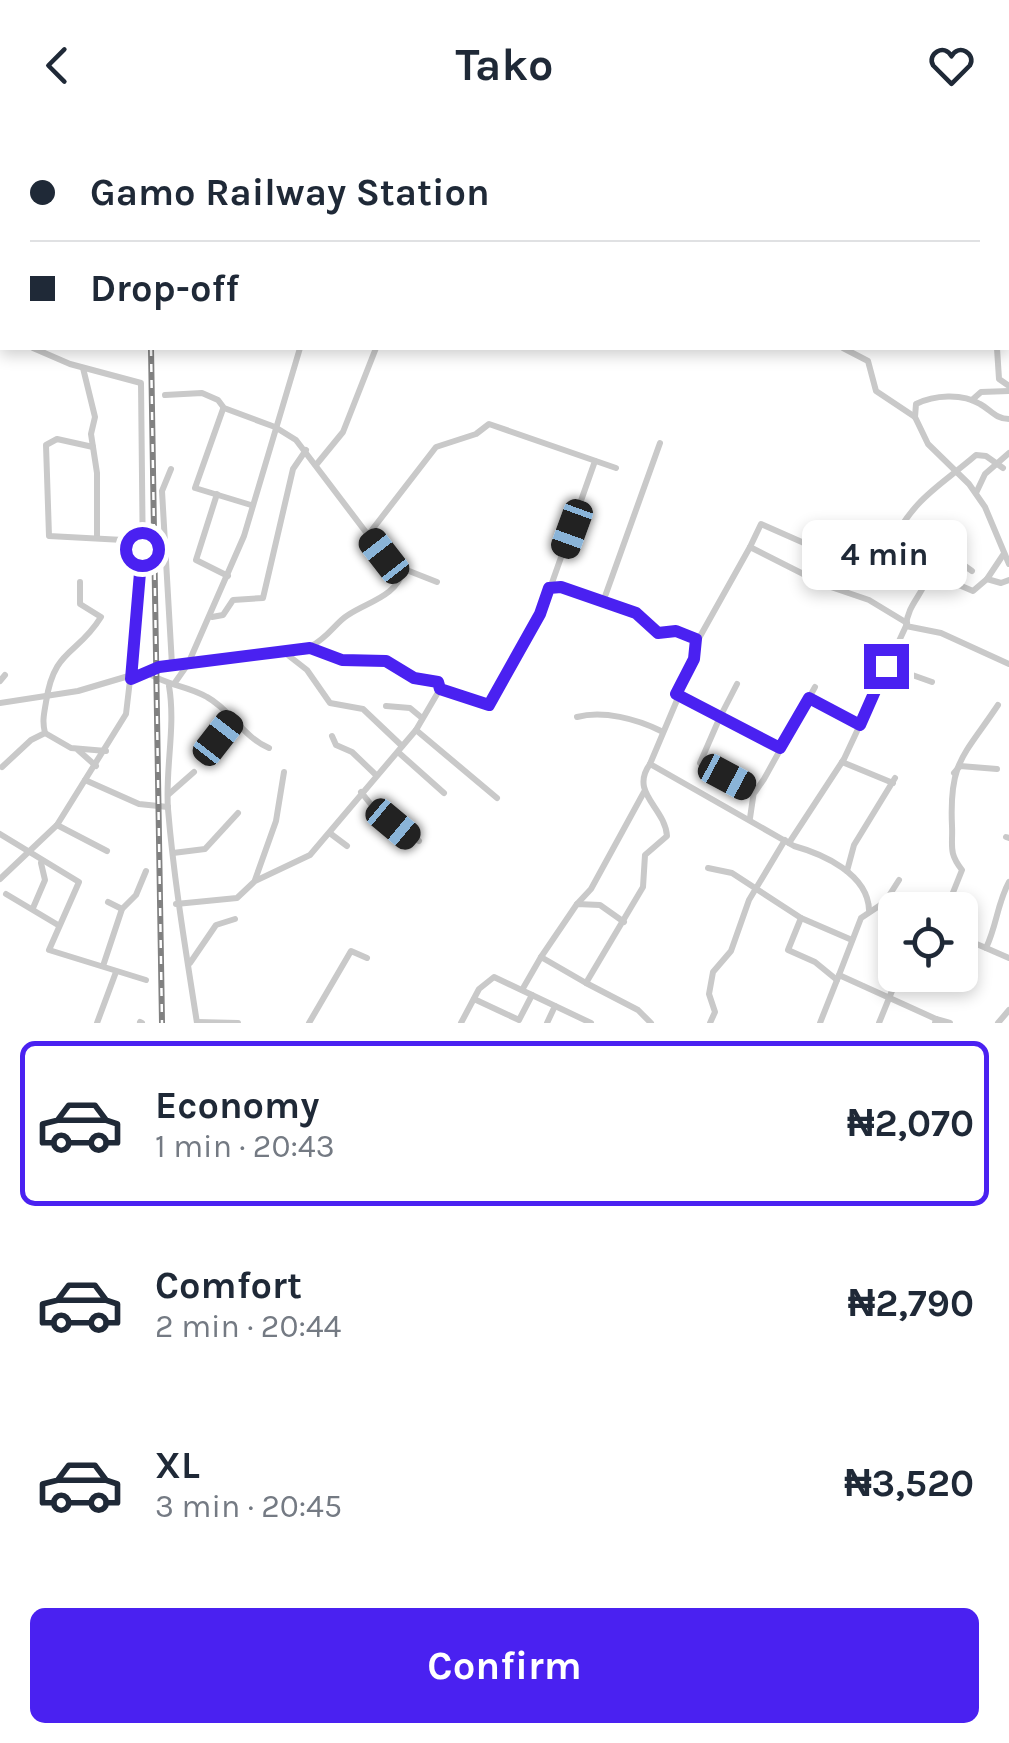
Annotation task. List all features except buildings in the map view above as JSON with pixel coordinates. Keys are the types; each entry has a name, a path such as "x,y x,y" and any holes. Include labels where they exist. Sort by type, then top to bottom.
{"street":[{"path":"0,879 3,869 22,855 32,853 57,825 126,714 132,635 142,592 141,382 38,350"},
{"path":"238,1023 197,1022 176,904 168,808 171,685 188,664 228,576 299,350"},
{"path":"316,465 342,432 375,350"},
{"path":"847,350 868,361 876,391 915,417"},
{"path":"997,350 995,364 1000,380 1009,389"},
{"path":"83,367 95,417 96,538"},
{"path":"1000,380 972,400 928,398 916,404 915,417 928,444 985,507 1009,564"},
{"path":"990,390 1009,389"},
{"path":"165,395 202,392 224,408 275,427 306,450 394,566 436,582"},
{"path":"972,400 1001,420 1009,419"},
{"path":"224,408 195,488 251,505"},
{"path":"368,535 436,447 476,434 488,424 616,468"},
{"path":"93,447 50,440 46,444 49,536 142,540"},
{"path":"603,602 660,443"},
{"path":"212,617 223,615 233,600 263,598 293,469 306,450"},
{"path":"975,494 984,474 1000,465 1009,453"},
{"path":"890,546 916,501 934,485 956,476 976,455 1000,465"},
{"path":"440,689 489,705 540,614 595,461"},
{"path":"171,468 162,490 165,601 172,666"},
{"path":"217,494 196,560 228,576"},
{"path":"522,990 577,904 592,889 644,792 644,776 694,659 696,639 706,631 761,524 829,554"},
{"path":"817,581 829,554 847,541 890,546 928,569 965,566 972,570"},
{"path":"750,548 817,581 870,600 907,624 942,633 1009,664"},
{"path":"956,569 958,584 973,591 987,579 1003,555"},
{"path":"0,703 131,679 172,666 310,648 337,631 346,616 382,599 404,569"},
{"path":"710,1023 715,1012 709,994 713,972 732,950 745,908 842,762 907,624 908,608 920,594 928,569"},
{"path":"987,579 1001,583 1009,580"},
{"path":"45,733 42,720 53,667 84,640 101,616 80,604 80,582"},
{"path":"549,588 572,590 636,613 658,633 676,631 696,639"},
{"path":"176,904 237,898 255,881 303,860 330,834 416,730 440,689 438,682 414,678 386,661 342,660 310,648"},
{"path":"283,651 307,670 330,703 363,710 444,793"},
{"path":"886,666 932,682"},
{"path":"148,673 209,698 252,740 268,748"},
{"path":"738,684 700,763 754,791"},
{"path":"750,819 754,791 815,687"},
{"path":"676,694 780,748"},
{"path":"809,698 860,725"},
{"path":"953,892 962,870 951,856 948,837 954,774 969,741 998,705"},
{"path":"386,706 410,708 422,718"},
{"path":"577,717 594,713 660,731"},
{"path":"210,751 232,720"},
{"path":"416,730 497,798"},
{"path":"45,733 76,748 96,766"},
{"path":"2,767 31,740 45,733"},
{"path":"332,736 336,744 352,752 376,775"},
{"path":"76,748 106,751"},
{"path":"842,762 894,781 850,853 848,872"},
{"path":"650,764 848,872 863,888 869,910"},
{"path":"954,774 960,766 996,769"},
{"path":"168,795 194,772"},
{"path":"255,881 276,821 284,772"},
{"path":"85,780 139,804 168,808"},
{"path":"361,792 373,807 418,841"},
{"path":"586,983 645,881 645,855 666,836 661,813 644,792"},
{"path":"172,853 206,849 238,813"},
{"path":"57,825 107,852"},
{"path":"0,834 79,882 50,950 146,980"},
{"path":"330,834 347,846"},
{"path":"33,908 45,880 39,860"},
{"path":"708,868 732,873 801,918 852,940"},
{"path":"103,966 122,909 136,895 146,871"},
{"path":"820,1023 852,940 869,910 885,902 899,880"},
{"path":"986,948 1000,919 998,902 1009,882"},
{"path":"6,894 58,925"},
{"path":"108,902 122,909"},
{"path":"577,904 600,905 624,922"},
{"path":"801,918 788,950 838,978 890,994 936,1021 950,1023"},
{"path":"189,964 216,925 235,920"},
{"path":"978,945 1009,958"},
{"path":"309,1023 351,951 367,958"},
{"path":"542,957 638,1010 651,1023"},
{"path":"97,1023 116,972"},
{"path":"461,1023 474,999 494,977 591,1023"},
{"path":"878,1023 890,994"},
{"path":"474,999 518,1020 532,995"},
{"path":"547,1023 555,1006"},
{"path":"998,1023 1009,1010"},
{"path":"567,1012 568,1023"}],"railway":[{"path":"151,350 162,1023"}],"route":[{"path":"142,549 142,592 132,635 131,679 159,667 310,648 342,660 386,661 414,678 438,682 440,689 489,705 540,614 549,588 561,587 636,613 658,633 676,631 696,639 694,659 676,694 780,748 809,698 860,725 886,666"}]}
